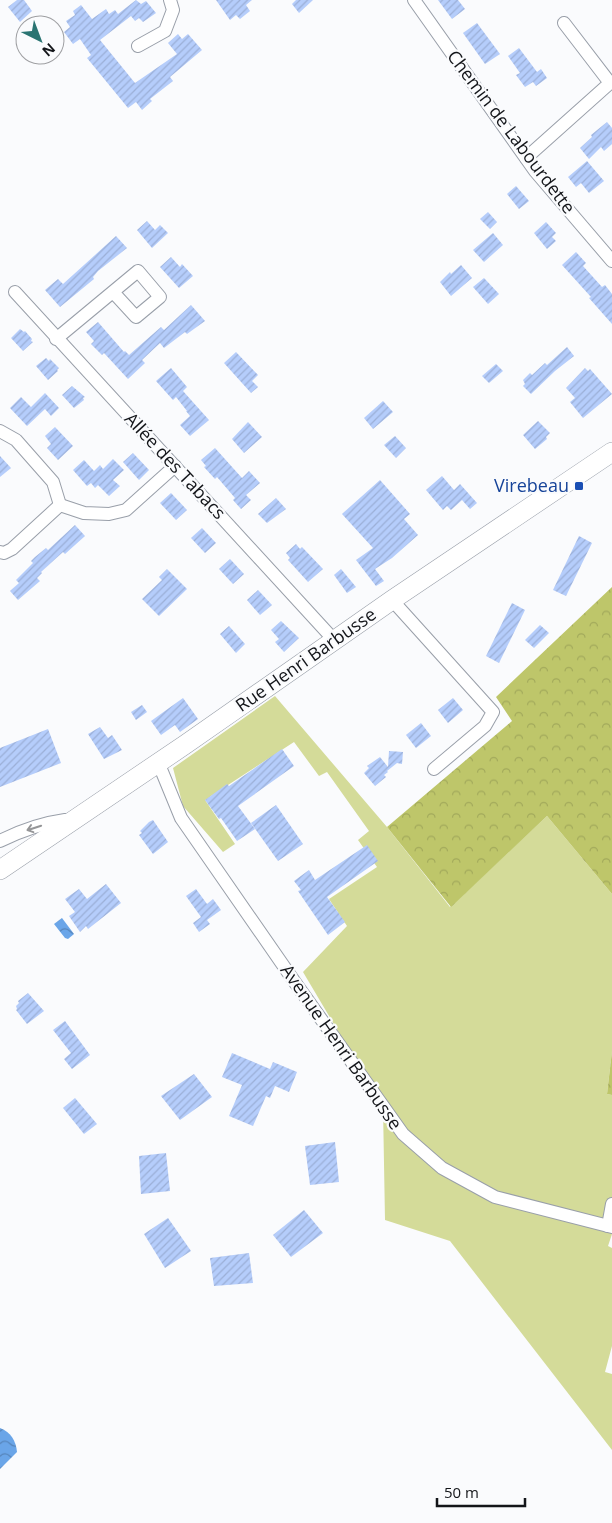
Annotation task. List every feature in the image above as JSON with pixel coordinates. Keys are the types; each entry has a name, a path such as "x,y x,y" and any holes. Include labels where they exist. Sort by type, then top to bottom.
{"main road":[{"name":"Rue Henri Barbusse","path":"0,870 392,600 612,452"}],"street":[{"path":"138,46 165,31 173,10 170,0"},
{"name":"Chemin de Labourdette","path":"414,0 526,158 612,261"},
{"path":"526,158 610,83 564,23"},
{"name":"Allée des Tabacs","path":"15,292 56,339 335,641"},
{"path":"56,339 113,292"},
{"path":"0,431 16,440 53,482 60,505"},
{"path":"60,505 84,513 109,514 126,510 175,466"},
{"path":"0,552 12,549 60,505"},
{"path":"392,600 494,712 485,726 434,769"},
{"name":"Avenue Henri Barbusse","path":"158,762 181,818 403,1134 442,1168 495,1197 610,1227"},
{"path":"0,841 13,834 56,821 65,820 68,824"},
{"path":"610,1227 612,1204"}],"green space":[{"path":"612,587 612,894 547,816 451,907 387,827 512,721 496,697"},
{"path":"275,696 387,827 450,907 547,816 612,894 612,1051 607,1094 612,1095 612,1234 608,1246 612,1248 612,1346 605,1372 612,1374 612,1450 450,1241 385,1220 383,1107 303,972 347,926 329,899 377,867 358,840 369,831 327,772 319,776 294,742 205,800 235,844 223,852 183,806 173,768"},
{"path":"612,1051 612,1095 607,1094"}],"water":[{"path":"62,918 74,934 68,939 65,938 54,924"},
{"path":"0,1428 12,1437 17,1452 0,1469"}],"building":[{"path":"17,0 24,0 32,11 28,15 15,16 8,7"},
{"path":"136,0 141,4 146,1 156,13 143,22 139,18 135,21 131,16 100,40 135,83 177,54 168,43 178,34 182,39 188,34 202,50 170,77 173,81 150,99 152,101 142,110 136,102 128,108 87,58 91,55 80,39 73,44 65,33 70,27 66,21 75,15 73,11 81,5 92,19 106,9 109,14 115,10 118,14"},
{"path":"216,0 252,0 246,5 250,11 240,19 236,15 230,20"},
{"path":"296,0 313,0 299,13 292,4"},
{"path":"438,0 458,0 465,9 452,19"},
{"path":"477,23 500,54 485,64 463,33"},
{"path":"519,48 537,72 541,69 547,78 536,86 533,82 525,87 516,75 520,73 508,56"},
{"path":"607,122 612,128 612,144 604,151 601,147 589,159 580,148 592,137 591,135"},
{"path":"587,161 604,181 589,193 581,183 576,187 568,177"},
{"path":"516,186 529,201 519,209 507,194"},
{"path":"488,212 497,222 490,229 480,219"},
{"path":"147,221 155,230 160,225 168,233 152,248 137,230"},
{"path":"546,222 556,233 552,237 556,241 547,249 534,233"},
{"path":"493,233 503,245 484,262 473,250"},
{"path":"116,236 127,248 98,271 93,277 94,279 60,307 45,290 58,279 63,284"},
{"path":"576,252 586,263 583,266 602,287 605,285 612,294 612,324 562,265"},
{"path":"171,257 180,267 182,264 193,276 179,288 160,267"},
{"path":"461,265 472,278 451,296 440,282"},
{"path":"484,278 499,294 488,304 473,287"},
{"path":"191,305 205,321 187,334 185,332 164,348 160,343 142,360 145,363 128,379 104,353 102,355 91,344 94,341 86,332 98,322 124,352 129,355 161,327 164,330"},
{"path":"20,329 25,331 33,342 23,351 11,338"},
{"path":"567,347 574,356 531,394 523,386 525,384 523,380 530,373 532,375 545,363 547,365"},
{"path":"236,352 258,375 252,381 258,387 251,393 224,363"},
{"path":"46,358 49,361 50,359 59,368 48,380 36,366"},
{"path":"496,364 503,371 489,383 482,376"},
{"path":"171,368 187,387 183,391 209,420 190,436 180,425 190,416 187,411 176,397 173,400 156,381"},
{"path":"585,368 588,371 590,369 612,394 583,418 570,402 575,398 566,388"},
{"path":"72,386 85,397 74,408 62,395"},
{"path":"45,393 59,408 51,416 45,409 27,426 10,408 21,397 31,407"},
{"path":"383,401 393,412 373,429 364,418"},
{"path":"538,421 550,433 546,437 547,439 535,449 523,435"},
{"path":"248,422 262,437 244,453 232,439"},
{"path":"55,427 73,446 58,460 47,448 51,444 45,436"},
{"path":"395,436 406,448 396,458 384,445"},
{"path":"215,448 242,478 249,471 260,483 246,495 251,500 241,509 233,500 235,498 217,477 215,479 204,467 206,466 201,460"},
{"path":"133,453 149,470 139,480 123,462"},
{"path":"0,456 11,468 0,477"},
{"path":"113,459 124,470 113,480 120,486 109,496 98,485 95,488 91,483 87,486 73,470 84,460 94,471 100,465 103,469"},
{"path":"442,476 454,490 460,484 477,503 470,509 462,500 451,510 447,506 443,510 426,490"},
{"path":"380,480 410,514 404,519 418,535 392,558 375,569 384,581 376,586 356,560 373,548 342,514"},
{"path":"171,493 187,510 176,520 160,503"},
{"path":"276,498 286,509 267,523 258,514"},
{"path":"75,525 85,536 65,554 63,552 41,572 37,578 40,581 18,600 10,591 19,583 16,580 33,563 31,561 35,557 46,548 48,550"},
{"path":"202,528 216,543 205,553 191,538"},
{"path":"579,536 592,543 566,596 553,590"},
{"path":"296,544 300,549 302,547 323,569 308,582 288,560 290,558 286,553"},
{"path":"230,559 244,574 233,584 219,569"},
{"path":"167,569 187,589 159,616 142,599 162,580 159,577"},
{"path":"341,569 356,587 347,593 334,575"},
{"path":"258,590 272,605 260,615 247,600"},
{"path":"512,603 525,610 499,663 486,656"},
{"path":"281,621 299,638 284,652 275,642 279,639 271,630"},
{"path":"540,625 549,633 534,648 525,640"},
{"path":"229,626 245,644 236,653 220,634"},
{"path":"183,698 198,719 180,732 175,725 161,735 151,721"},
{"path":"453,698 463,710 448,723 438,710"},
{"path":"142,705 147,712 136,720 131,712"},
{"path":"421,723 431,736 416,748 406,735"},
{"path":"100,727 108,738 112,735 122,750 104,759 88,734"},
{"path":"48,729 61,763 0,787 0,748"},
{"path":"282,749 294,766 238,806 255,829 237,841 221,818 219,819 205,800 227,784 229,786"},
{"path":"389,751 403,752 402,764 397,763 387,771 384,775 386,777 375,786 364,773 369,768 367,766 380,757 388,767"},
{"path":"276,805 303,844 278,861 251,823"},
{"path":"153,820 168,842 153,854 139,835 142,833 140,831"},
{"path":"367,845 378,861 327,897 345,922 328,935 298,891 301,890 294,881 309,870 315,880"},
{"path":"106,884 121,903 88,929 86,926 80,932 69,916 75,912 65,899 79,889 87,899"},
{"path":"196,889 207,904 213,899 221,910 207,920 210,924 199,932 193,923 201,917 186,896"},
{"path":"28,993 44,1011 27,1024 16,1010 16,1006 19,1003 18,1001"},
{"path":"65,1021 90,1055 72,1069 64,1059 71,1053 53,1030"},
{"path":"232,1053 270,1069 273,1062 297,1072 289,1092 275,1086 270,1098 266,1096 253,1126 229,1116 242,1085 222,1077"},
{"path":"194,1074 212,1097 180,1120 161,1096"},
{"path":"75,1098 97,1124 84,1134 63,1108"},
{"path":"335,1142 339,1182 310,1185 305,1146"},
{"path":"166,1153 170,1191 141,1194 139,1156"},
{"path":"304,1210 323,1233 291,1257 273,1235"},
{"path":"168,1218 191,1251 165,1268 144,1234"},
{"path":"249,1253 253,1283 214,1286 210,1258"}],"place":[{"name":"Virebeau","path":"579,486"}]}
